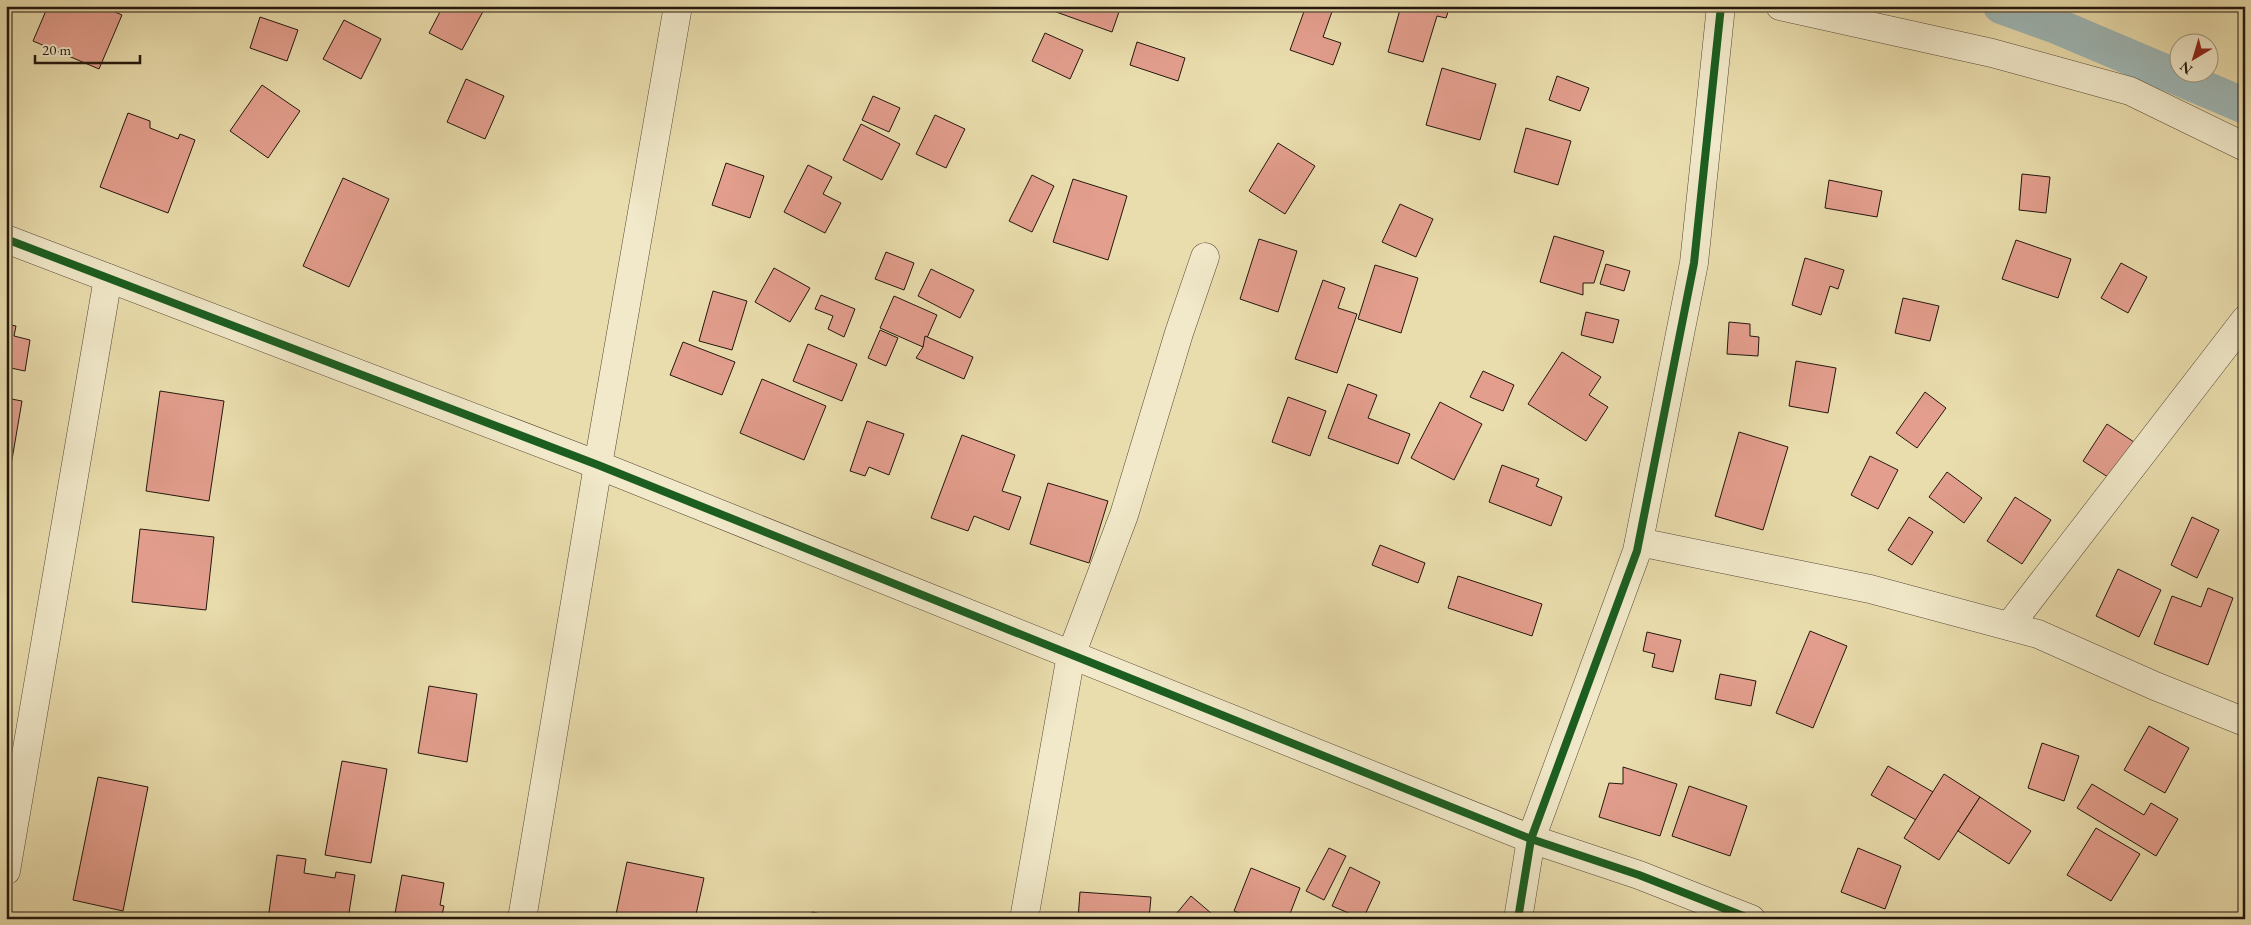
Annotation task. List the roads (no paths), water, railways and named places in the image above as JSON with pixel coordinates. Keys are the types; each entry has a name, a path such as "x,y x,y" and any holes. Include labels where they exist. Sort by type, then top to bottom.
{"street":[{"path":"522,919 678,6"},
{"path":"1518,919 1531,839 1639,542 1694,263 1721,6"},
{"path":"1780,6 1992,53 2130,91 2245,147"},
{"path":"6,239 598,466 1531,839 1639,875 1751,919"},
{"path":"1024,919 1071,655 1124,515 1179,333 1205,257"},
{"path":"6,871 108,278"},
{"path":"2009,626 2245,320"},
{"path":"1639,542 1870,590 2038,634 2155,686 2245,722"}],"waterway":[{"path":"2001,6 2054,25 2245,106"}]}
